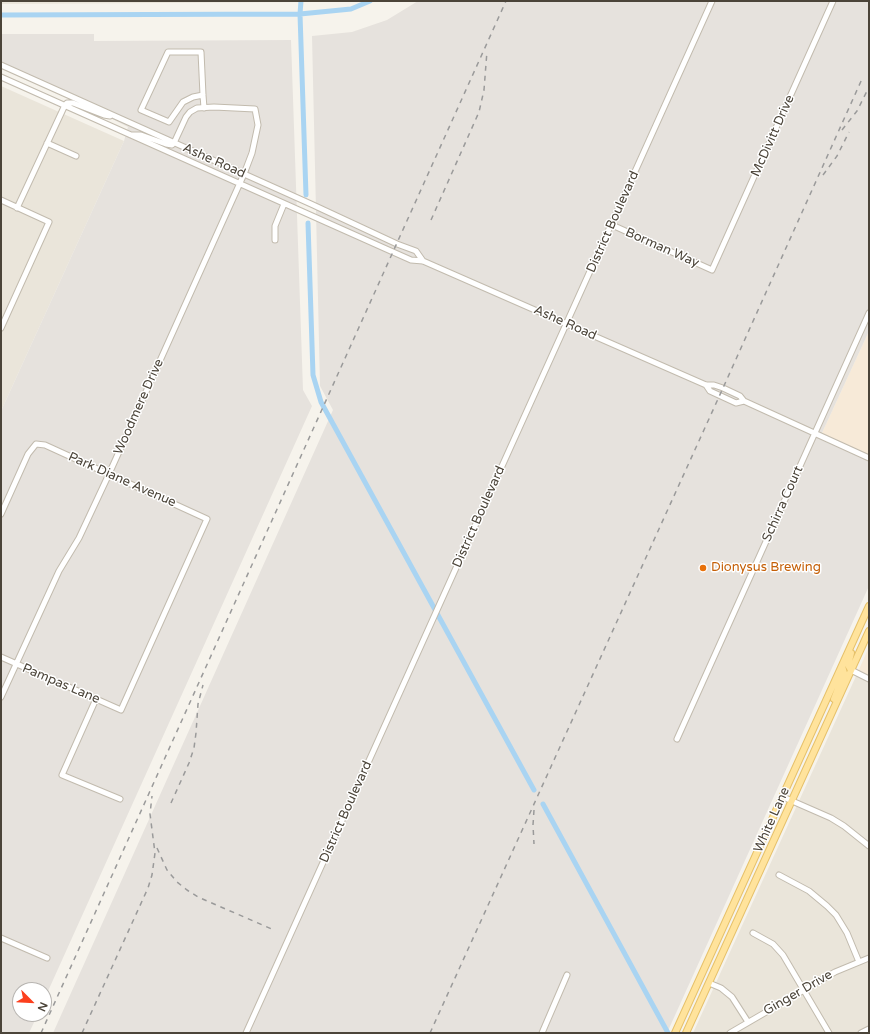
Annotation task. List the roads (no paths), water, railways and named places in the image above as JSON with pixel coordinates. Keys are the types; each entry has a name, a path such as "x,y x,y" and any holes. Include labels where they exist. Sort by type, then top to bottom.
{"main road":[{"name":"White Lane","path":"676,1031 869,606"},
{"path":"851,670 848,665 849,659 861,623"},
{"name":"White Lane","path":"686,1033 869,631"},
{"path":"835,703 834,698 844,673 842,666"},
{"path":"709,983 706,975 717,940"}],"street":[{"name":"District Boulevard","path":"246,1033 712,1"},
{"name":"McDivitt Drive","path":"712,270 833,1"},
{"path":"129,135 141,135 172,145 186,117 197,108 204,108 201,52 168,52 141,110 169,122 183,102 193,97 203,95"},
{"name":"Ashe Road","path":"1,65 416,252 423,261"},
{"name":"Ashe Road","path":"1,77 411,260 423,261 706,385 714,384 740,396 744,401 869,458"},
{"path":"17,208 64,105 67,103 73,103 104,115 115,116"},
{"name":"Woodmere Drive","path":"1,698 59,571 79,538 109,474 244,174 252,153 258,125 255,109 204,108"},
{"path":"47,143 76,156"},
{"path":"1,200 49,222 1,328"},
{"path":"275,240 275,226 284,204"},
{"name":"Borman Way","path":"612,225 712,270"},
{"name":"Schirra Court","path":"677,739 869,313"},
{"name":"Ashe Road","path":"706,385 710,391 725,398 736,402 744,401"},
{"name":"Park Diane Avenue","path":"1,514 28,454 36,444 45,445 207,519 121,710"},
{"name":"Pampas Lane","path":"1,657 121,710"},
{"path":"851,670 869,679"},
{"path":"96,698 62,775 120,799"},
{"path":"782,797 831,818 844,826 869,846"},
{"path":"779,875 809,890 836,915 847,933 859,962"},
{"path":"753,933 767,940 778,949 829,1033"},
{"path":"1,938 47,958"},
{"name":"Ginger Drive","path":"730,1033 835,972 869,958"},
{"path":"542,1033 567,975"},
{"path":"709,983 721,988 732,997 748,1022"},
{"path":"861,1033 869,1029"}],"waterway":[{"path":"301,1 300,14 306,195"},
{"path":"1,15 300,14 351,9 370,1"},
{"path":"308,223 313,375 321,402 534,790"},
{"path":"543,804 668,1033"}],"railway":[{"path":"41,1033 506,1"},
{"path":"431,220 479,112 484,90 487,51"},
{"path":"430,1033 862,79"},
{"path":"842,130 857,111 869,87"},
{"path":"823,175 837,156 849,132"},
{"path":"171,803 194,748 198,704 203,685"},
{"path":"82,1033 148,888 152,875 155,853 150,814 152,796"},
{"path":"534,810 534,844"},
{"path":"157,848 167,870 177,882 187,890 198,897 274,930"}],"place":[{"name":"Dionysus Brewing","path":"703,568"}]}
